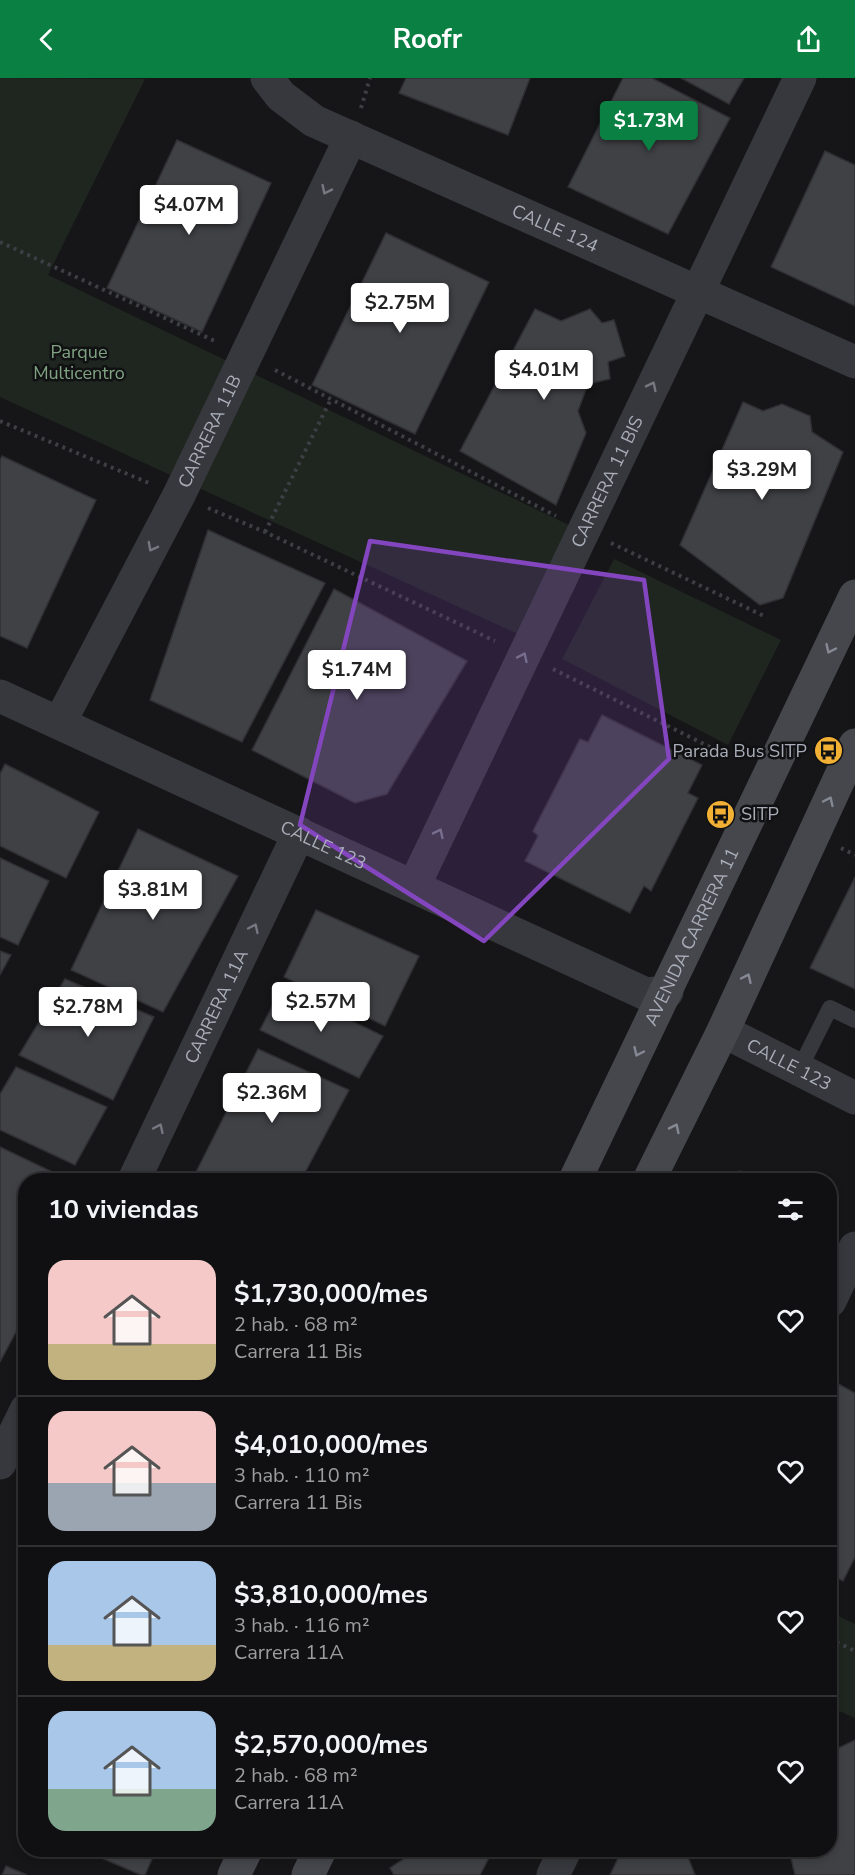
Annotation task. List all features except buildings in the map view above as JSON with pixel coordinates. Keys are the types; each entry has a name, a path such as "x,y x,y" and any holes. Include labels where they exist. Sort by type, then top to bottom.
{"main road":[{"name":"AVENIDA CARRERA 11","path":"578,1173 656,1000 855,596"},
{"path":"652,1173 723,1031 855,745"},
{"path":"234,1875 243,1857"},
{"path":"308,1875 317,1857"}],"street":[{"name":"CALLE 124","path":"267,78 281,96 314,121 855,362"},
{"name":"CARRERA 11 BIS","path":"414,886 800,78"},
{"name":"CARRERA 11B","path":"60,723 179,495 351,137"},
{"name":"CALLE 123","path":"2,702 60,723 656,1000"},
{"name":"CARRERA 11A","path":"137,1173 299,833"},
{"name":"CALLE 123","path":"723,1031 855,1098"},
{"path":"837,1286 855,1248"},
{"path":"0,1463 18,1414"},
{"path":"553,1875 562,1857"}],"lane":[{"path":"799,1070 830,1008 855,1020"}],"path":[{"path":"0,242 247,355 584,530 764,616"},
{"path":"265,532 331,399"},
{"path":"0,420 265,532 524,654 712,748"},
{"path":"837,1642 855,1651"}],"highlighted area":[{"path":"370,541 644,580 669,759 484,941 300,825"}],"green space":[{"name":"Parque Multicentro","path":"0,78 145,79 48,275 573,527 520,635 0,397"},
{"path":"614,559 781,640 728,745 562,659"},
{"path":"837,1615 855,1624 855,1718 837,1710"}],"place":[{"name":"Parada Bus SITP","path":"828,751"},
{"name":"SITP","path":"720,814"}]}
